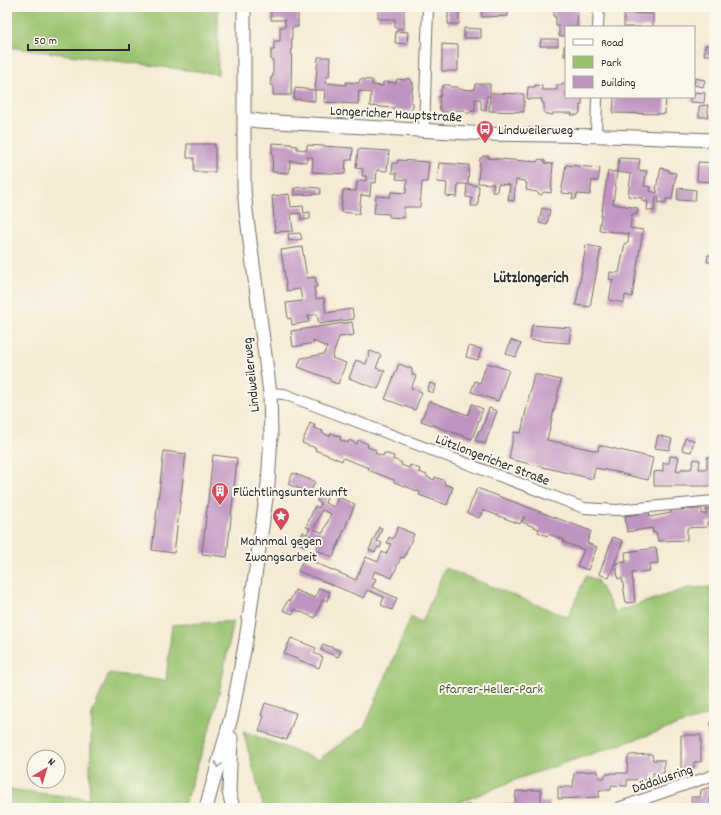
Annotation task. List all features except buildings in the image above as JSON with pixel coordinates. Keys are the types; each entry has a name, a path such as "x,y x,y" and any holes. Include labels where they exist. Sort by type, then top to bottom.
{"street":[{"name":"Lindweilerweg","path":"206,808 232,714 246,640 268,484 271,436 270,393 244,188 244,7"},
{"path":"424,130 428,7"},
{"path":"598,26 599,7"},
{"path":"596,136 597,98"},
{"name":"Longericher Hauptstraße","path":"245,119 495,134 714,140"},
{"name":"Lützlongericher Straße","path":"270,393 284,394 584,508 616,510 714,501"},
{"name":"Lindweilerweg","path":"232,714 229,792 232,808"},
{"name":"Dädalusring","path":"618,808 714,775"}],"green space":[{"path":"7,7 218,7 218,74 7,47"},
{"name":"Pfarrer-Heller-Park","path":"445,568 568,617 586,576 597,580 615,612 688,588 714,587 714,713 520,778 449,808 264,808 243,731 318,760 365,726 411,617 422,622"},
{"path":"234,621 214,716 183,808 7,808 7,789 89,799 92,714 109,673 166,681 172,625"}],"place":[{"name":"Lindweilerweg","path":"485,144"},
{"name":"Flüchtlingsunterkunft","path":"220,506"},
{"name":"Mahnmal gegen Zwangsarbeit","path":"281,531"}],"district":[{"name":"Lützlongerich","path":"531,277"}]}
